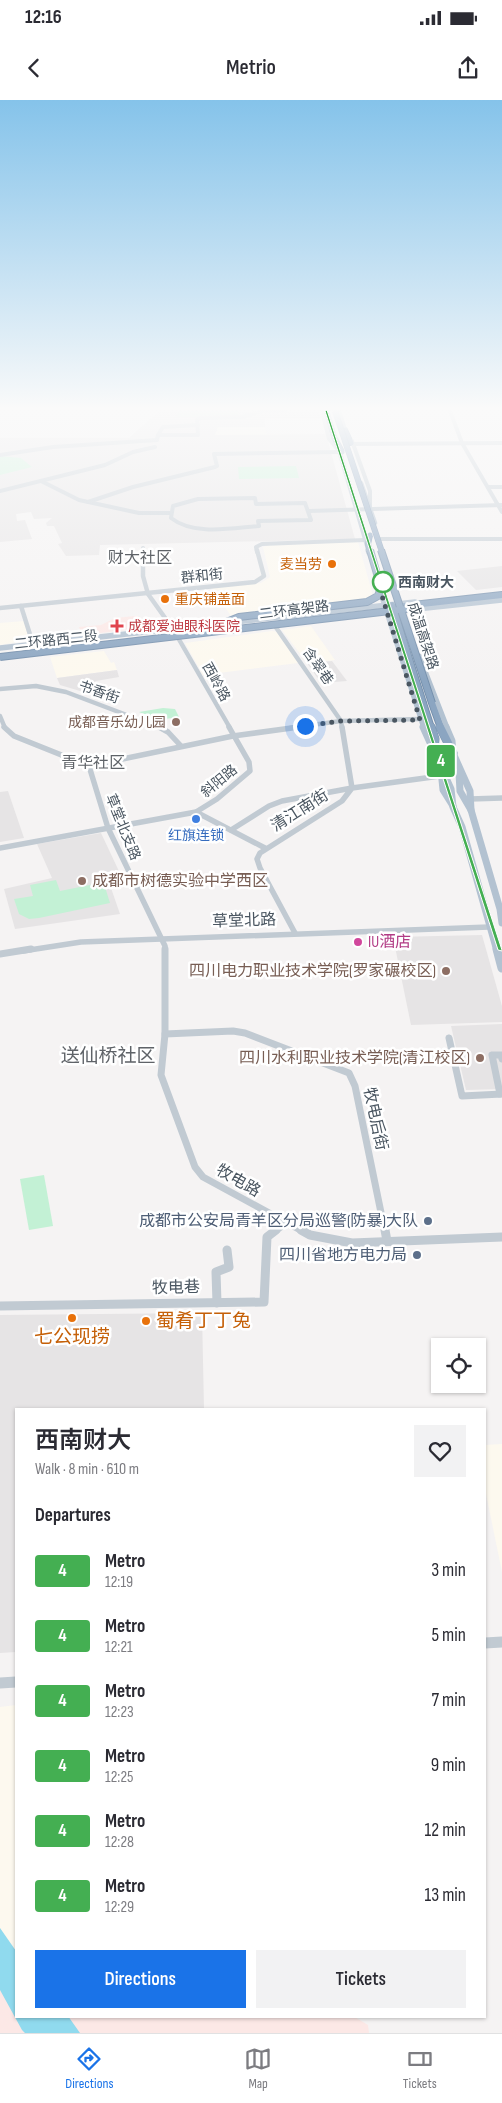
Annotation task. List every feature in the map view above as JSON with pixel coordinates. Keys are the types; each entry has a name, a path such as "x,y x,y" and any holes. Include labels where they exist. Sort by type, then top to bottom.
{"highway":[{"name":"成温高架路","path":"356,501 435,739 434,749"},
{"name":"成温高架路","path":"366,502 432,703 445,740 452,753"},
{"path":"363,610 382,601 383,597 368,544 368,537"},
{"path":"381,587 378,596 367,602 234,618 224,625 227,629 243,631 336,620 386,610"},
{"name":"二环高架路","path":"0,658 502,597"},
{"name":"二环高架路","path":"0,649 502,597"}],"main road":[{"path":"354,501 368,537 386,610 420,720 427,738 434,749 446,798 453,807 462,828 502,968"},
{"path":"368,501 400,603 452,741 452,753 470,791 471,810 501,918"},
{"name":"二环路西二段","path":"0,658 179,639 275,626 386,610 400,603 502,597"},
{"name":"二环路西二段","path":"0,649 173,629 386,610 403,611 502,597"},
{"path":"459,768 460,791 471,810"}],"street":[{"path":"84,501 139,513 171,513"},
{"path":"186,501 173,506 171,513 173,521 182,526 194,528 259,526 258,521 311,520 305,503 256,504 256,501"},
{"path":"370,501 370,508"},
{"path":"309,511 500,505 502,512"},
{"name":"群和街","path":"0,608 148,594 260,580 264,576 256,547 262,544 368,537"},
{"path":"380,539 502,540"},
{"path":"143,548 142,576 148,594"},
{"name":"西岭路","path":"148,594 179,639 233,736"},
{"path":"21,606 33,644"},
{"name":"含翠巷","path":"275,626 341,721"},
{"name":"书香街","path":"0,689 36,686 66,692 153,723 168,732 180,746"},
{"path":"0,717 5,728 14,736 88,766"},
{"path":"233,736 341,721 420,720"},
{"path":"341,721 352,788"},
{"name":"斜阳路","path":"0,848 196,812 217,799 250,771 249,762 233,736 88,766"},
{"name":"草堂北支路","path":"88,766 108,828 161,937"},
{"path":"231,830 269,806 282,801 441,772"},
{"name":"清江南街","path":"295,933 257,859 265,848 342,801 352,788"},
{"path":"470,799 502,798"},
{"path":"196,812 265,848"},
{"name":"草堂北路","path":"0,954 80,942 161,937 489,927"},
{"name":"牧电路","path":"161,937 165,946 165,1034 161,1075 195,1168 212,1183 310,1235 352,1242 502,1237"},
{"name":"牧电后街","path":"165,1034 233,1030 349,1073 354,1086 387,1242"},
{"path":"449,1038 462,1096 501,1094 492,1055 501,1055 502,1059"},
{"name":"牧电巷","path":"0,1306 264,1302 267,1237 286,1223"},
{"path":"217,1302 216,1272 229,1267 227,1250"},
{"path":"486,1643 502,1642"},
{"path":"0,1683 15,1682"}],"shaded area":[{"path":"0,501 345,501 355,539 100,545 99,555 66,556 58,544 62,543 54,526 47,526 46,523 52,518 34,519 31,512 16,514 17,521 25,520 32,539 0,542"},
{"path":"358,542 373,596 366,599 231,616 212,588 261,583 270,577 263,547 269,545"},
{"path":"502,566 502,587 476,590 457,571"},
{"name":"成都爱迪眼科医院","path":"139,616 144,628 82,635 79,627 101,625 115,618"},
{"path":"24,621 29,640 0,645 0,623"},
{"path":"311,626 335,660 307,663 282,630"},
{"path":"272,631 278,632 298,663 203,675 185,643"},
{"path":"104,651 111,663 114,662 117,670 57,678 50,657"},
{"path":"332,661 347,681 321,683 307,663"},
{"path":"117,670 119,677 96,681 80,691 60,685 57,678"},
{"path":"8,791 24,838 0,842 0,792"},
{"name":"成都市树德实验中学西区","path":"101,833 125,884 111,888 120,914 15,929 4,889 52,878 37,844"},
{"name":"四川电力职业技术学院(罗家碾校区)","path":"482,935 502,1006 502,1022 411,1025 393,937"},
{"name":"四川水利职业技术学院(清江校区)","path":"502,1024 502,1089 466,1090 451,1026"},
{"path":"202,1313 204,1408 15,1408 15,1652 0,1653 0,1315"},
{"path":"502,1444 502,1572 486,1494 486,1445"},
{"path":"15,1705 15,1950 0,1928 0,1707"},
{"path":"15,1952 15,2018 356,2018 368,2025 369,2033 0,2033 0,1965"}],"green space":[{"path":"163,708 175,709 179,717 158,720 139,712"},
{"path":"56,880 60,891 114,880 116,885 105,887 110,903 39,918 29,919 19,914 14,899 33,896 30,885"},
{"path":"44,1175 53,1226 29,1230 20,1179"}],"water":[{"path":"0,1928 15,1950 15,2017 0,1990"},
{"path":"15,2018 69,2018 80,2033 25,2033"}],"metro line":[{"name":"4","path":"356,501 502,950"}],"place":[{"name":"麦当劳","path":"332,564"},
{"name":"西南财大","path":"383,582"},
{"name":"重庆铺盖面","path":"165,599"},
{"name":"成都爱迪眼科医院","path":"117,626"},
{"name":"成都音乐幼儿园","path":"176,722"},
{"name":"红旗连锁","path":"196,819"},
{"name":"成都市树德实验中学西区","path":"82,881"},
{"name":"IU酒店","path":"358,942"},
{"name":"四川电力职业技术学院(罗家碾校区)","path":"446,971"},
{"name":"四川水利职业技术学院(清江校区)","path":"480,1058"},
{"name":"成都市公安局青羊区分局巡警(防暴)大队","path":"428,1221"},
{"name":"四川省地方电力局","path":"417,1255"},
{"name":"七公现捞","path":"72,1318"},
{"name":"蜀肴丁丁兔","path":"146,1321"}],"district":[{"name":"财大社区","path":"140,558"},
{"name":"青华社区","path":"93,763"},
{"name":"送仙桥社区","path":"108,1056"}],"route":[{"path":"305,726 341,721 420,720 380,589 383,582"}]}
